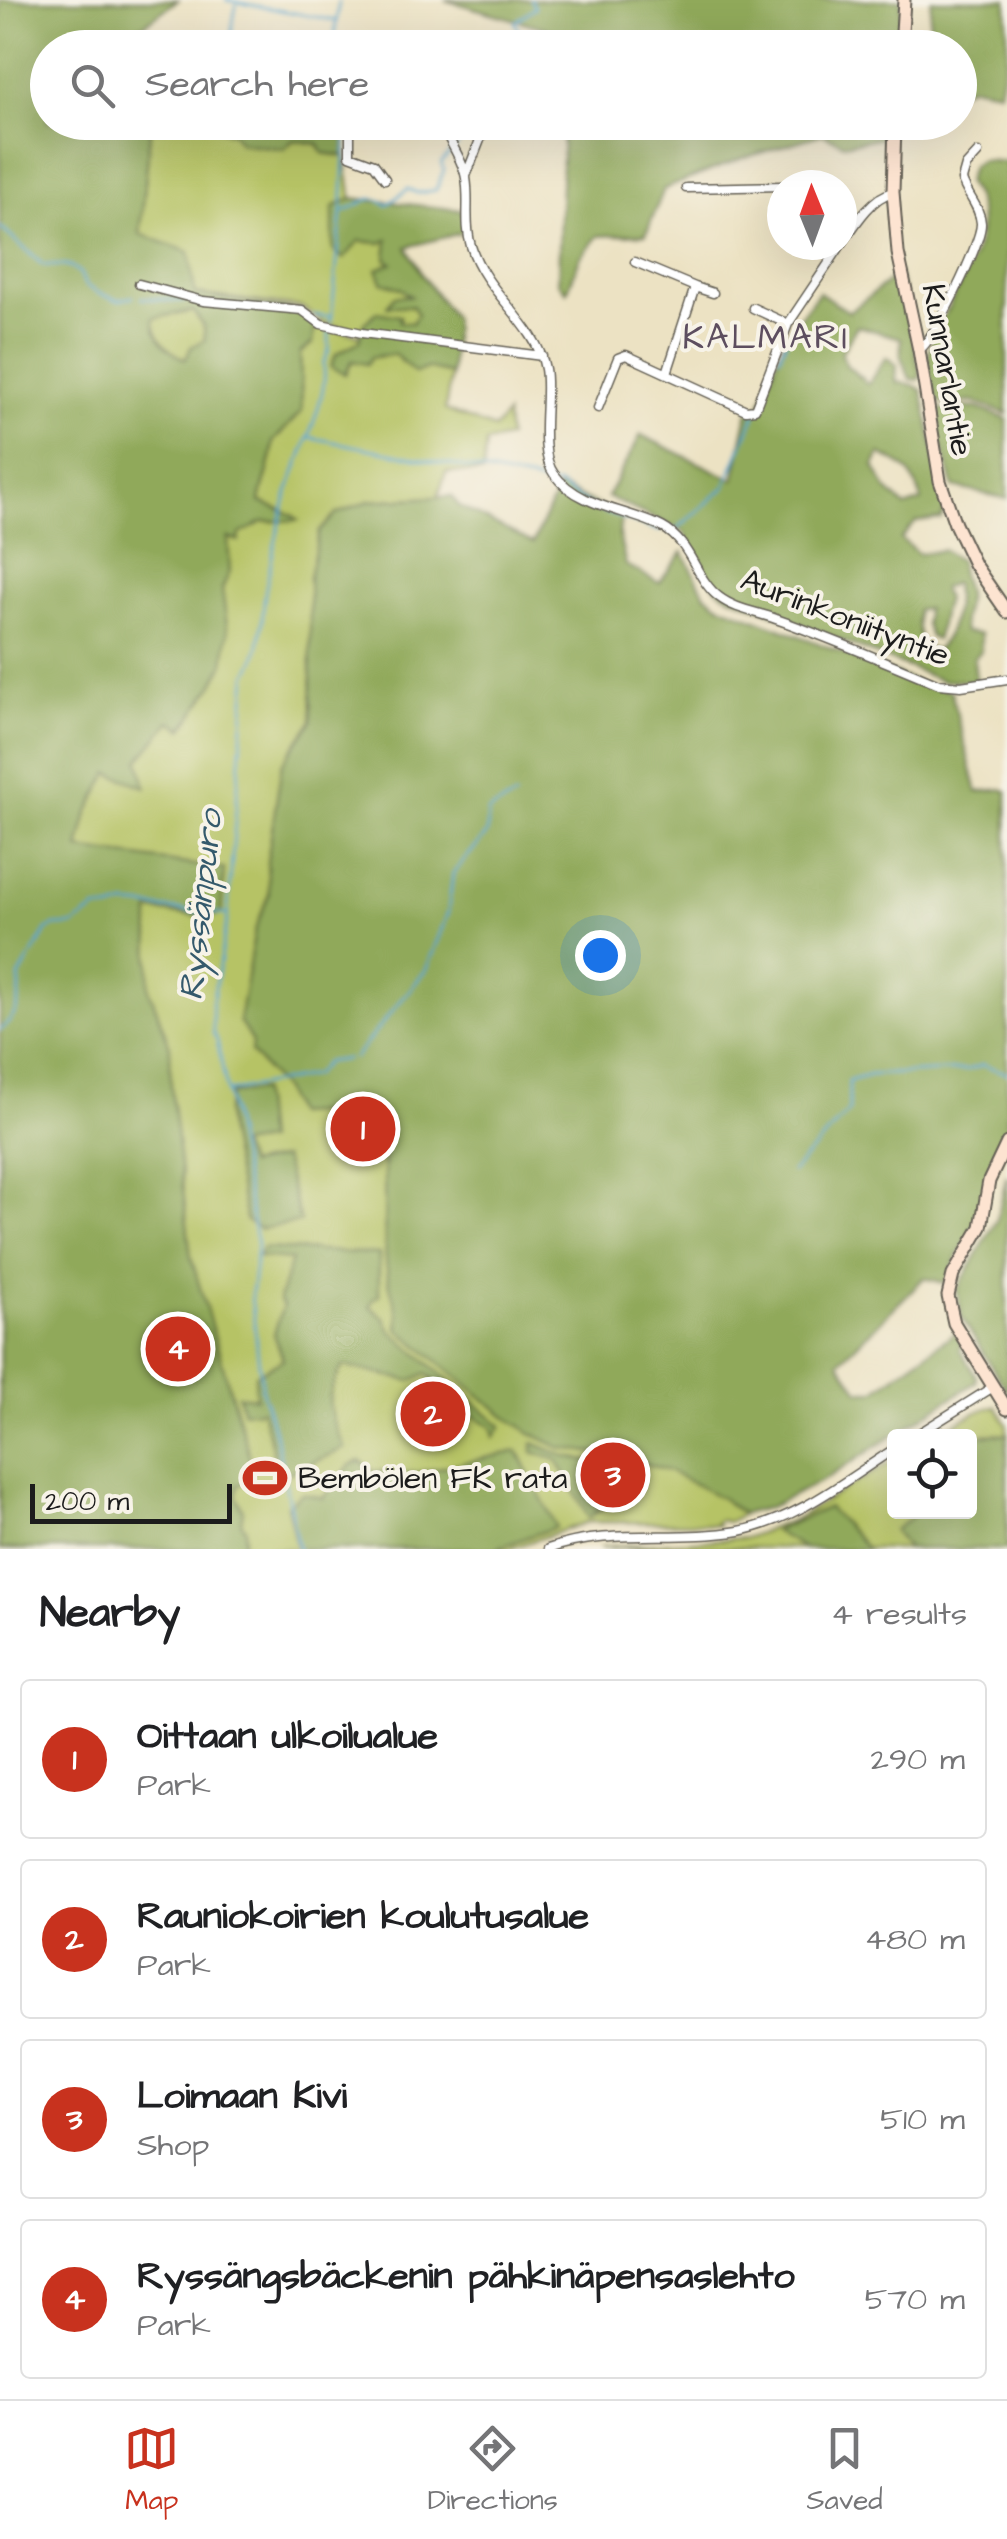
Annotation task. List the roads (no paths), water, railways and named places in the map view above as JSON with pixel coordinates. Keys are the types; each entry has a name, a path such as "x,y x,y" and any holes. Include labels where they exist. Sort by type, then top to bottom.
{"main road":[{"path":"902,30 904,0"},
{"name":"Kunnarlantie","path":"894,140 893,192 898,253 919,350 933,450 947,503 974,564 1007,612"},
{"path":"1007,1143 989,1181 981,1227 953,1275 948,1296 954,1323 1007,1409"}],"street":[{"path":"350,140 350,155 374,164 385,179"},
{"name":"Aurinkoniityntie","path":"449,140 466,176 471,246 542,356 546,442 552,473 573,490 670,532 691,554 717,596 734,606 776,618 939,684 961,686 1007,678"},
{"path":"466,176 480,140"},
{"path":"919,350 929,343 941,312 954,297 980,237 980,217 962,180 966,166 978,153"},
{"path":"686,188 767,186"},
{"path":"857,221 881,196 893,192"},
{"path":"598,408 618,358 626,355 746,410 756,409 788,324 831,260"},
{"path":"635,262 713,293"},
{"path":"139,284 203,301 302,310 322,324 362,334 542,356"},
{"path":"667,373 695,287"},
{"path":"753,308 788,324"},
{"path":"926,1429 993,1387"},
{"path":"548,1549 594,1538 715,1534 763,1524 793,1512 887,1453"}],"waterway":[{"path":"226,0 337,21"},
{"path":"335,30 339,0"},
{"name":"Ryssänpuro","path":"518,30 515,22 535,7 531,0"},
{"path":"232,30 236,5"},
{"path":"342,211 346,140"},
{"name":"Ryssänpuro","path":"456,148 459,140"},
{"name":"Ryssänpuro","path":"331,323 342,212 370,199 387,205 408,189 418,193 436,190 444,170 441,163 450,153"},
{"path":"0,227 43,265 70,266 80,273 85,285 98,293 118,300 133,297"},
{"path":"141,298 185,301"},
{"path":"314,315 331,317"},
{"name":"Ryssänpuro","path":"298,1549 277,1442 262,1390 251,1296 257,1245 213,1033 212,1004 227,920 247,675 259,646 265,593 284,508 322,392 329,330"},
{"path":"779,357 788,335"},
{"path":"675,531 725,487 757,410"},
{"path":"309,437 559,486 590,507 660,531"},
{"path":"354,1058 426,970 448,912 453,873 487,834 488,812 515,797"},
{"path":"33,954 47,930 74,925 96,909 126,905 228,915"},
{"path":"0,1030 15,1013 19,977 30,958"},
{"path":"227,1092 314,1075 326,1062 347,1059"},
{"path":"792,1172 849,1111 849,1081 870,1075 967,1070 983,1065 1007,1073"}],"place":[{"name":"Oittaan ulkoilualue","path":"363,1129"},
{"name":"Ryssängsbäckenin pähkinäpensaslehto","path":"178,1349"},
{"name":"Rauniokoirien koulutusalue","path":"433,1414"},
{"name":"Loimaan Kivi","path":"613,1475"},
{"name":"Bembölen FK rata","path":"265,1478"}],"district":[{"name":"KALMARI","path":"766,337"}]}
